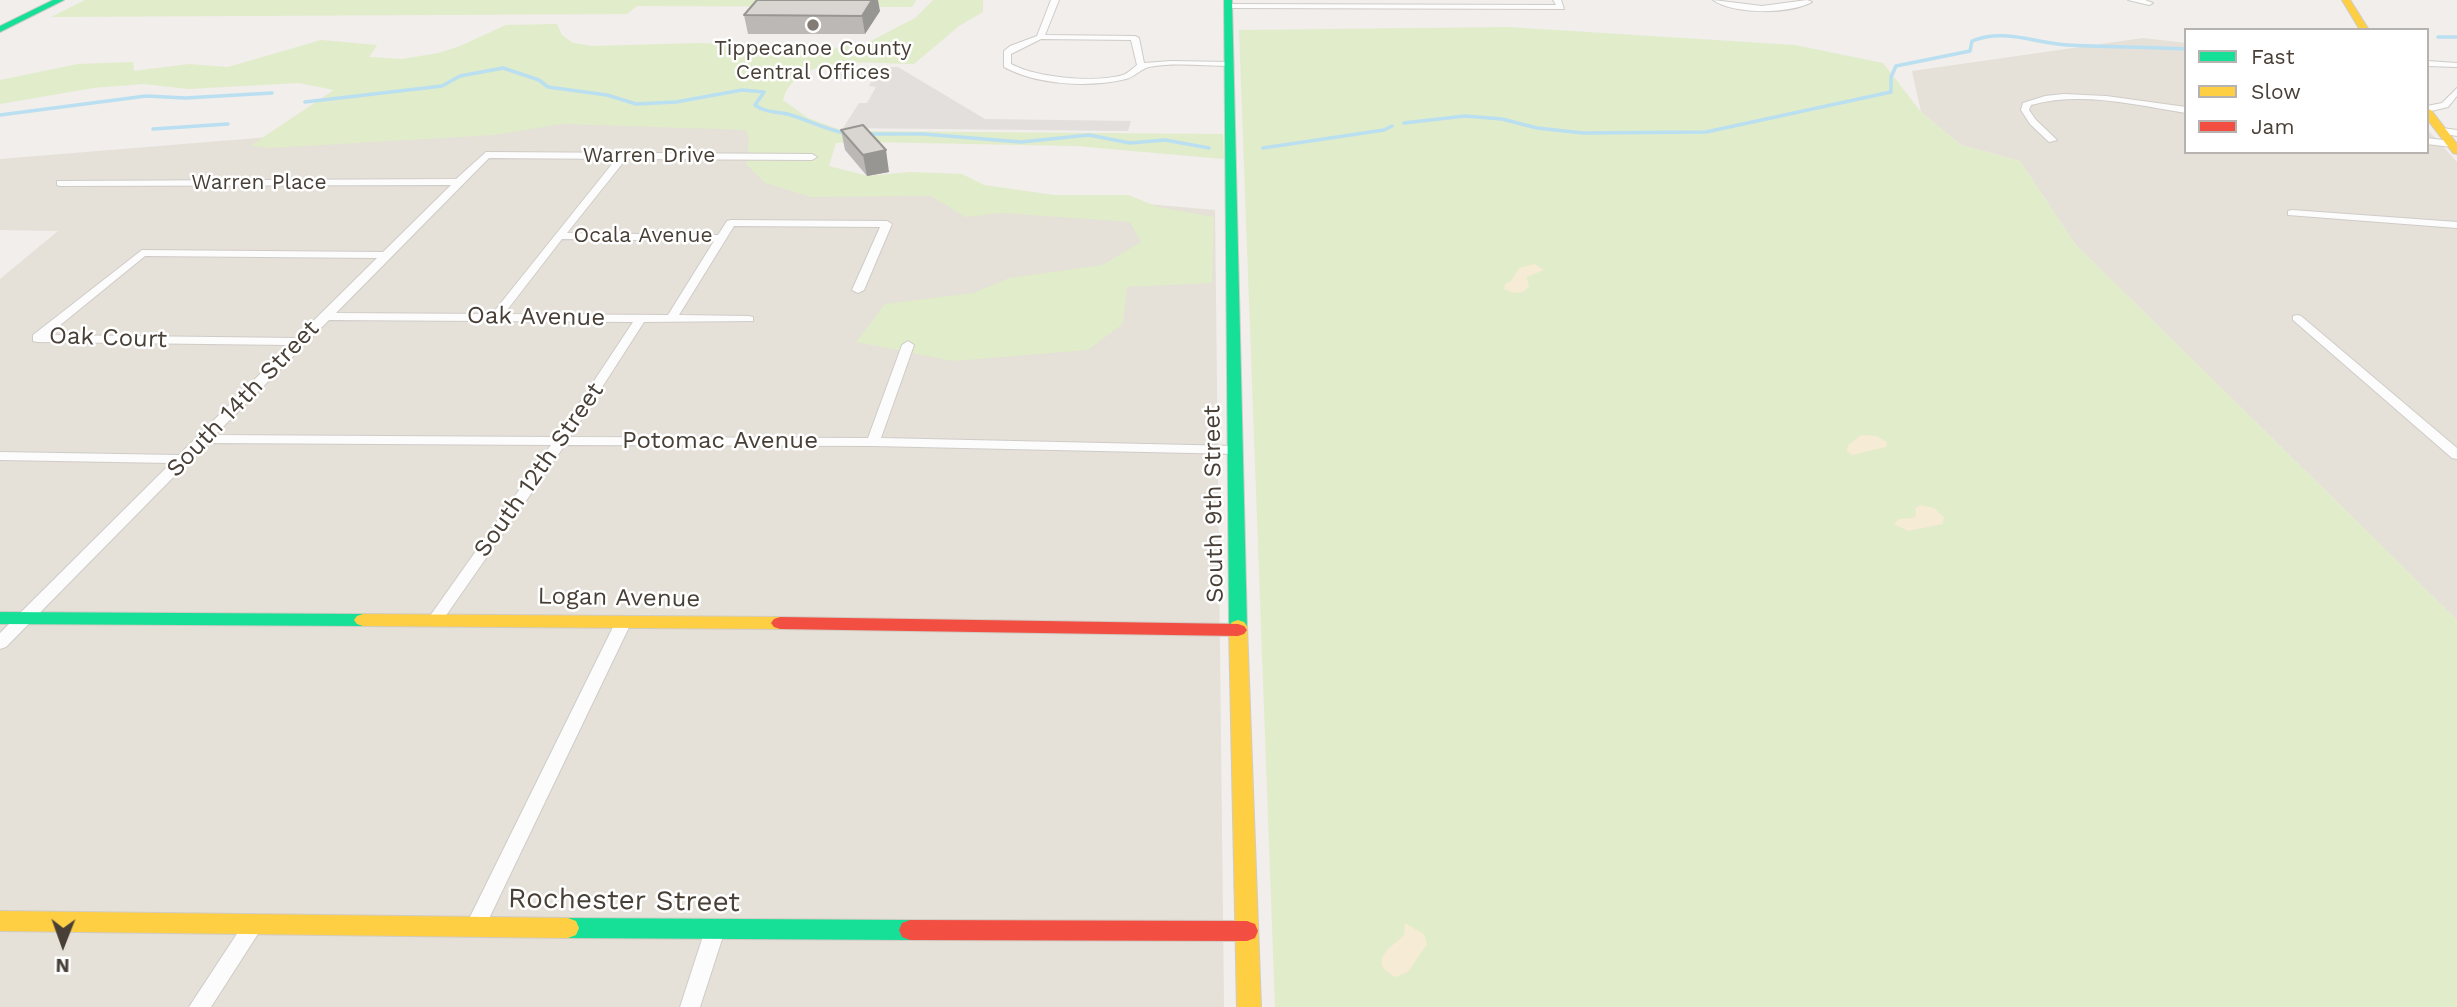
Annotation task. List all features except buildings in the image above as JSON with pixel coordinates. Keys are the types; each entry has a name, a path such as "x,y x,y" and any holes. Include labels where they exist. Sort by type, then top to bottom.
{"street":[{"path":"0,29 60,0"},
{"path":"1040,37 1055,0"},
{"path":"2132,0 2149,3"},
{"path":"2346,0 2364,28"},
{"path":"1721,2 1778,7 1808,2"},
{"path":"1228,3 1559,3"},
{"name":"South 9th Street","path":"1228,3 1238,629 1249,1007"},
{"path":"1141,66 1135,38 1040,37 1007,53 1007,65 1027,76 1063,79 1127,77 1141,66 1230,64"},
{"path":"2429,63 2457,65"},
{"path":"2429,110 2445,105 2457,90"},
{"path":"2052,140 2033,122 2025,110 2027,103 2038,99 2091,98 2184,110"},
{"path":"2429,113 2452,140"},
{"path":"2429,141 2452,140"},
{"name":"Warren Drive","path":"486,155 812,157"},
{"name":"South 14th Street","path":"0,643 486,155"},
{"path":"496,316 623,156"},
{"name":"Warren Place","path":"60,183 457,183"},
{"path":"2292,213 2457,225"},
{"name":"Ocala Avenue","path":"559,236 721,238 731,223 887,224 858,290"},
{"path":"671,319 721,238"},
{"name":"Oak Court","path":"297,342 37,338 142,253 385,255"},
{"name":"Oak Avenue","path":"324,316 749,319"},
{"name":"South 12th Street","path":"435,620 562,439 641,318"},
{"path":"2297,318 2457,455"},
{"path":"873,442 908,345"},
{"name":"Potomac Avenue","path":"204,439 873,442 1236,450"},
{"path":"0,456 184,459"},
{"name":"Logan Avenue","path":"0,618 624,621 1238,629"},
{"path":"476,925 624,621"},
{"name":"Rochester Street","path":"0,921 715,930 1247,931"},
{"path":"199,1007 253,926"},
{"path":"690,1007 715,930"}],"shaded area":[{"path":"2143,38 2184,43 2184,154 2429,154 2429,131 2457,162 2457,620 2075,244 2020,161 1961,145 1921,112 1912,71"},
{"path":"842,67 898,67 985,119 1131,121 1128,131 843,128 859,103 867,103 876,87 869,86 872,80 834,79"},
{"path":"563,113 771,118 818,175 1215,210 1224,1007 0,1007 0,279 58,231 0,230 0,159"}],"green space":[{"path":"85,0 916,0 912,7 637,6 627,14 51,17"},
{"path":"933,0 983,0 983,12 959,26 914,64 858,62 820,67 803,74 791,84 783,100 808,118 844,131 1223,134 1224,159 1076,146 865,142 836,143 829,166 868,176 910,172 962,174 984,185 1054,195 1128,195 1158,207 1214,217 1212,283 1127,287 1123,324 1088,350 953,361 856,342 885,304 973,293 1009,278 1102,265 1141,242 1130,222 1002,213 965,217 931,196 811,197 765,183 746,164 749,140 746,130 562,124 494,135 271,148 250,146 334,90 299,83 188,89 144,84 93,88 0,104 0,80 78,64 133,62 134,71 189,64 228,67 321,40 377,45 369,57 402,59 439,53 506,25 557,24 562,35 573,43 592,46 699,43 784,46 823,53 841,46 867,43 915,18"},
{"path":"1508,27 1795,45 1883,63 1921,112 1961,145 2020,161 2075,244 2457,620 2457,1007 1275,1007 1239,30"}],"sand":[{"path":"1535,264 1544,270 1527,277 1529,287 1526,290 1517,293 1504,289 1519,268"},
{"path":"1861,435 1877,436 1887,442 1886,447 1852,455 1847,451 1848,445"},
{"path":"1921,505 1934,508 1944,517 1943,524 1908,531 1894,524 1899,519 1913,518 1916,515 1915,508"},
{"path":"1405,923 1424,934 1427,944 1408,972 1395,977 1382,966 1382,960 1388,950 1404,935"}],"waterway":[{"path":"1404,123 1465,116 1502,119 1537,128 1583,133 1706,132 1891,92 1891,77 1896,66 1970,51 1972,41 1984,37 2008,36 2067,45 2184,49"},
{"path":"2438,37 2457,37"},
{"path":"305,102 442,86 460,76 503,68 539,80 548,87 607,95 636,104 676,102 742,90 764,92 755,105 760,108 789,114 849,134"},
{"path":"0,115 146,96 185,98 272,93"},
{"path":"153,129 228,124"},
{"path":"1263,148 1384,130 1392,126"},
{"path":"866,134 923,134 1021,142 1089,135 1130,143 1165,140 1209,148"}],"traffic: fast":[{"path":"0,29 60,0"},
{"path":"1228,0 1238,626"},
{"path":"0,618 363,620"},
{"path":"568,928 910,930"}],"traffic: slow":[{"path":"2346,0 2364,28"},
{"path":"2429,115 2457,151"},
{"path":"363,620 780,623"},
{"path":"1238,626 1249,1007"},
{"path":"0,921 568,928"}],"traffic: jam":[{"path":"780,623 1238,630"},
{"path":"910,930 1247,931"}],"place":[{"name":"Tippecanoe County Central Offices","path":"813,25"}]}
